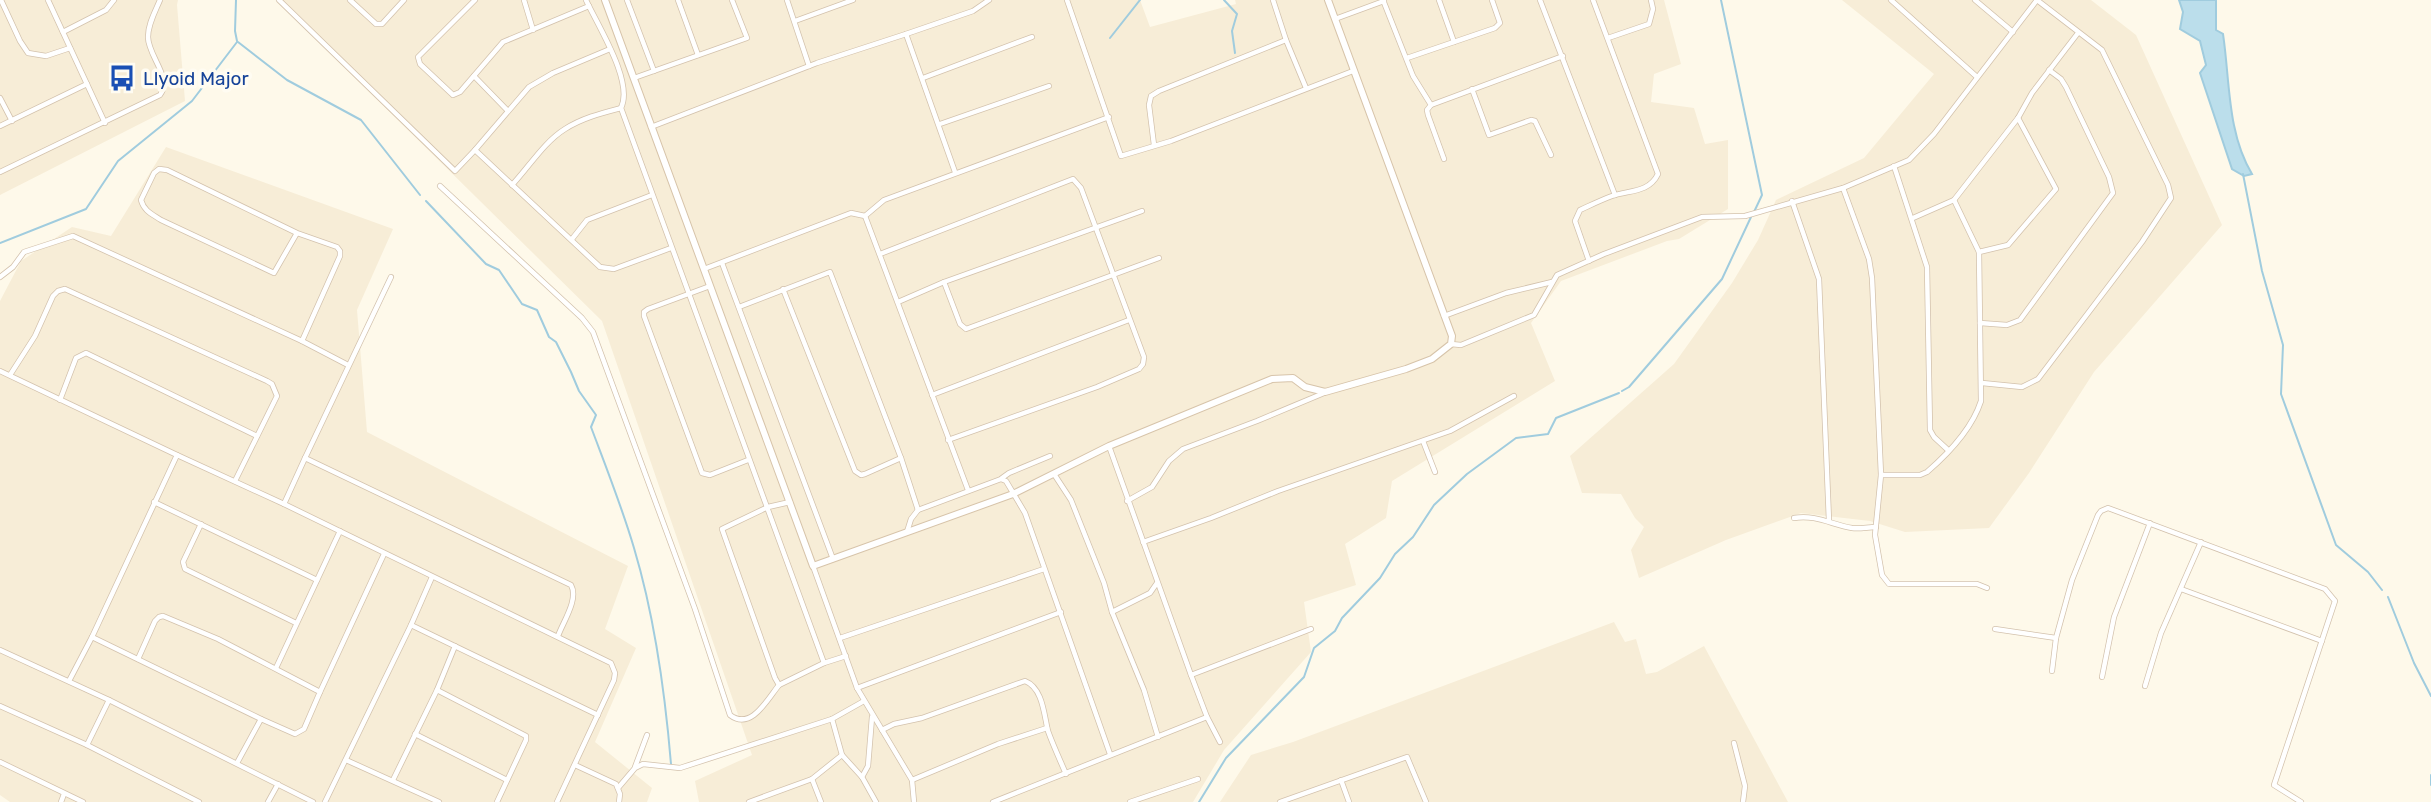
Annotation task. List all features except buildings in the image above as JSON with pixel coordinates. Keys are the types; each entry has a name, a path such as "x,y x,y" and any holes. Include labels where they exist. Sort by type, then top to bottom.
{"street":[{"path":"1,0 28,53 46,56 70,48"},
{"path":"48,0 105,123"},
{"path":"63,32 106,10 114,0"},
{"path":"0,172 153,100 164,89 161,73 148,45 149,24 160,0"},
{"path":"279,0 455,171 529,87 553,73 610,49"},
{"path":"349,0 376,24 382,24 404,0"},
{"path":"475,0 418,60 453,95 460,92 503,43 587,3 610,49 625,91 625,101 621,108 566,128 554,137 512,185"},
{"path":"524,0 533,30"},
{"path":"605,0 858,688 872,717 912,780 914,802"},
{"path":"627,0 654,71"},
{"path":"678,0 698,55"},
{"path":"634,78 747,38 732,0"},
{"path":"787,0 809,66"},
{"path":"795,22 853,0"},
{"path":"651,127 809,66 973,11 989,0"},
{"path":"1067,0 1121,156 1171,141 1353,71"},
{"path":"1273,0 1306,88"},
{"path":"1328,0 1452,336 1451,344"},
{"path":"1439,0 1454,42"},
{"path":"1407,58 1498,26 1500,19 1492,0"},
{"path":"1541,0 1615,195"},
{"path":"1589,261 1575,221 1576,215 1580,210 1615,195 1645,187 1654,182 1658,174 1593,0"},
{"path":"1608,38 1649,24 1653,9 1651,0"},
{"path":"1891,0 1977,77"},
{"path":"1975,0 2013,32"},
{"path":"1127,501 1152,487 1169,461 1183,449 1325,392 1406,369 1432,359 1451,344 1461,345 1534,315 1561,272 1702,217 1745,216 1843,188 1909,160 1934,134 2037,0 2095,43 2105,55 2168,185 2171,199 2142,242 2038,379 2022,387 1982,383"},
{"path":"1334,19 1384,1 1413,76 1431,105"},
{"path":"1913,218 1954,200 2018,118 2032,93 2078,33"},
{"path":"906,34 955,172"},
{"path":"923,78 1032,37"},
{"path":"1154,145 1149,105 1151,96 1286,40"},
{"path":"1444,159 1428,115 1427,110 1431,105 1563,56"},
{"path":"1980,323 2011,324 2020,320 2113,193 2109,177 2066,87 2049,70"},
{"path":"474,76 507,110"},
{"path":"0,126 87,84"},
{"path":"940,124 1049,86"},
{"path":"1472,89 1489,135 1531,120 1535,121 1551,155"},
{"path":"0,98 12,121"},
{"path":"621,108 824,663"},
{"path":"865,216 884,200 1109,117"},
{"path":"1979,252 2008,245 2056,189 2018,118"},
{"path":"475,150 600,267 614,269 671,248"},
{"path":"1894,166 1927,268 1930,430 1948,450"},
{"path":"298,233 274,273 161,220 143,207 141,200 154,173 159,169 167,170 298,233 332,244 340,251 302,341"},
{"path":"880,254 1070,179 1075,180 1081,188 1144,358 1139,369 1097,387 948,440"},
{"path":"440,186 582,318 593,332 695,609 730,715 735,719 749,719 779,685 824,663 846,656"},
{"path":"1843,188 1869,259 1872,278 1881,475 1875,535 1882,575 1889,584 1977,584 1987,588"},
{"path":"572,239 587,220 652,194"},
{"path":"1881,475 1920,475 1927,472 1966,430 1977,414 1981,401 1979,252 1954,200"},
{"path":"1791,201 1819,279 1829,521"},
{"path":"898,302 944,282 1142,211"},
{"path":"704,269 850,213 865,216"},
{"path":"865,216 968,491"},
{"path":"0,277 13,267 24,252 73,236 302,341 348,365"},
{"path":"944,282 960,324 966,329 1159,258"},
{"path":"722,262 833,559"},
{"path":"739,307 830,272 918,510"},
{"path":"284,504 391,277"},
{"path":"1444,316 1506,293 1553,282"},
{"path":"710,286 648,309 643,316 702,473 710,475 748,460"},
{"path":"10,376 35,336 53,296 65,289 272,384 277,396 236,481"},
{"path":"783,289 855,471 861,475 865,474 901,458"},
{"path":"932,395 1129,320"},
{"path":"60,400 76,358 86,353 257,436"},
{"path":"0,371 236,481 611,663 614,680 557,802"},
{"path":"813,566 1013,494 1109,446 1272,379 1293,378 1305,387 1325,392"},
{"path":"1143,542 1465,424 1514,396"},
{"path":"1423,440 1435,472"},
{"path":"1109,446 1191,675 1220,743"},
{"path":"69,681 177,455"},
{"path":"907,533 911,519 918,510 1001,479 1009,472 1050,456"},
{"path":"305,458 571,585 575,594 558,636"},
{"path":"1054,474 1076,512 1144,690 1158,737"},
{"path":"1001,479 1006,481 1025,513 1110,754"},
{"path":"154,502 317,580"},
{"path":"779,685 722,529 768,507 790,502"},
{"path":"2052,671 2056,638 2072,580 2101,511 2109,508 2317,586 2335,600 2274,785 2301,802"},
{"path":"1794,518 1829,521 1852,528 1876,527"},
{"path":"2102,677 2114,617 2150,523"},
{"path":"201,524 183,562 185,569 296,623"},
{"path":"276,668 340,531"},
{"path":"2145,686 2161,633 2201,542"},
{"path":"92,637 261,719 295,734 300,733 384,554"},
{"path":"840,638 1044,569"},
{"path":"325,802 432,577"},
{"path":"1112,612 1150,593 1157,582"},
{"path":"2181,589 2322,641"},
{"path":"858,688 1061,612"},
{"path":"138,659 155,621 163,616 218,639 320,692"},
{"path":"411,625 598,715"},
{"path":"1191,675 1311,629"},
{"path":"1995,629 2056,638"},
{"path":"393,780 437,690 455,646"},
{"path":"0,650 109,700 313,802"},
{"path":"882,730 1025,681 1036,691 1047,728 1066,774"},
{"path":"437,690 526,736 497,802"},
{"path":"87,745 109,700"},
{"path":"635,768 643,764 680,768 832,719 864,701"},
{"path":"0,706 87,745 199,802"},
{"path":"862,777 868,766 872,717"},
{"path":"996,802 1207,717"},
{"path":"237,763 261,719"},
{"path":"832,719 842,755 862,777 876,802"},
{"path":"912,780 998,744 1047,728"},
{"path":"415,734 507,780"},
{"path":"618,788 635,768 647,735"},
{"path":"1734,743 1745,786 1743,802"},
{"path":"750,802 812,779 842,755"},
{"path":"1280,802 1407,757 1426,802"},
{"path":"346,760 439,802"},
{"path":"0,762 83,802"},
{"path":"575,765 616,784 619,802"},
{"path":"812,779 821,802"},
{"path":"1130,802 1198,779"},
{"path":"1341,780 1349,802"},
{"path":"268,802 278,784"},
{"path":"61,802 64,794"}],"shaded area":[{"path":"0,0 178,0 185,101 0,195"},
{"path":"276,0 1140,0 1150,27 1236,4 1235,0 1664,0 1681,64 1654,74 1651,102 1694,108 1705,144 1728,140 1728,209 1679,239 1667,241 1561,281 1531,323 1555,381 1392,481 1386,518 1345,544 1356,585 1304,602 1311,652 1224,750 1193,802 699,802 695,781 752,755 602,321"},
{"path":"1842,0 2091,0 2136,35 2222,225 2094,372 2029,473 1989,528 1905,532 1870,521 1801,513 1726,540 1639,578 1631,550 1644,527 1635,518 1621,494 1582,493 1570,456 1674,364 1732,283 1758,240 1776,200 1864,158 1934,74"},
{"path":"166,147 393,229 357,310 367,432 628,566 605,629 636,648 595,742 652,788 647,802 10,802 0,795 0,301 21,261 72,227 111,236"},
{"path":"1614,622 1625,642 1636,639 1646,674 1657,672 1704,646 1788,802 1220,802 1251,755 1293,742"}],"water":[{"path":"2179,0 2216,0 2216,30 2223,34 2234,124 2244,158 2252,174 2244,176 2232,169 2200,73 2206,65 2200,41 2180,29 2183,12"}],"waterway":[{"path":"236,0 237,41"},
{"path":"1110,38 1140,0"},
{"path":"1224,0 1237,14 1232,31 1235,53"},
{"path":"1721,0 1762,195 1754,212"},
{"path":"0,243 86,209 118,161 192,101 237,42"},
{"path":"238,42 287,80 361,120 420,195"},
{"path":"2243,174 2262,271 2283,345 2281,394 2336,545 2368,572 2382,590"},
{"path":"426,201 486,264 499,270 522,304 537,310 549,337 556,342 579,391 596,415 591,427 614,487 648,601 662,682 671,764"},
{"path":"1622,391 1629,387 1722,279 1751,217"},
{"path":"1199,802 1226,758 1304,677 1314,648 1335,631 1342,618 1380,578 1395,554 1413,537 1434,505 1467,474 1516,438 1548,434 1556,418 1619,393"},
{"path":"2388,597 2414,663 2431,696"},
{"path":"2431,775 2431,785"}],"place":[{"name":"Llyoid Major","path":"122,78"}]}
